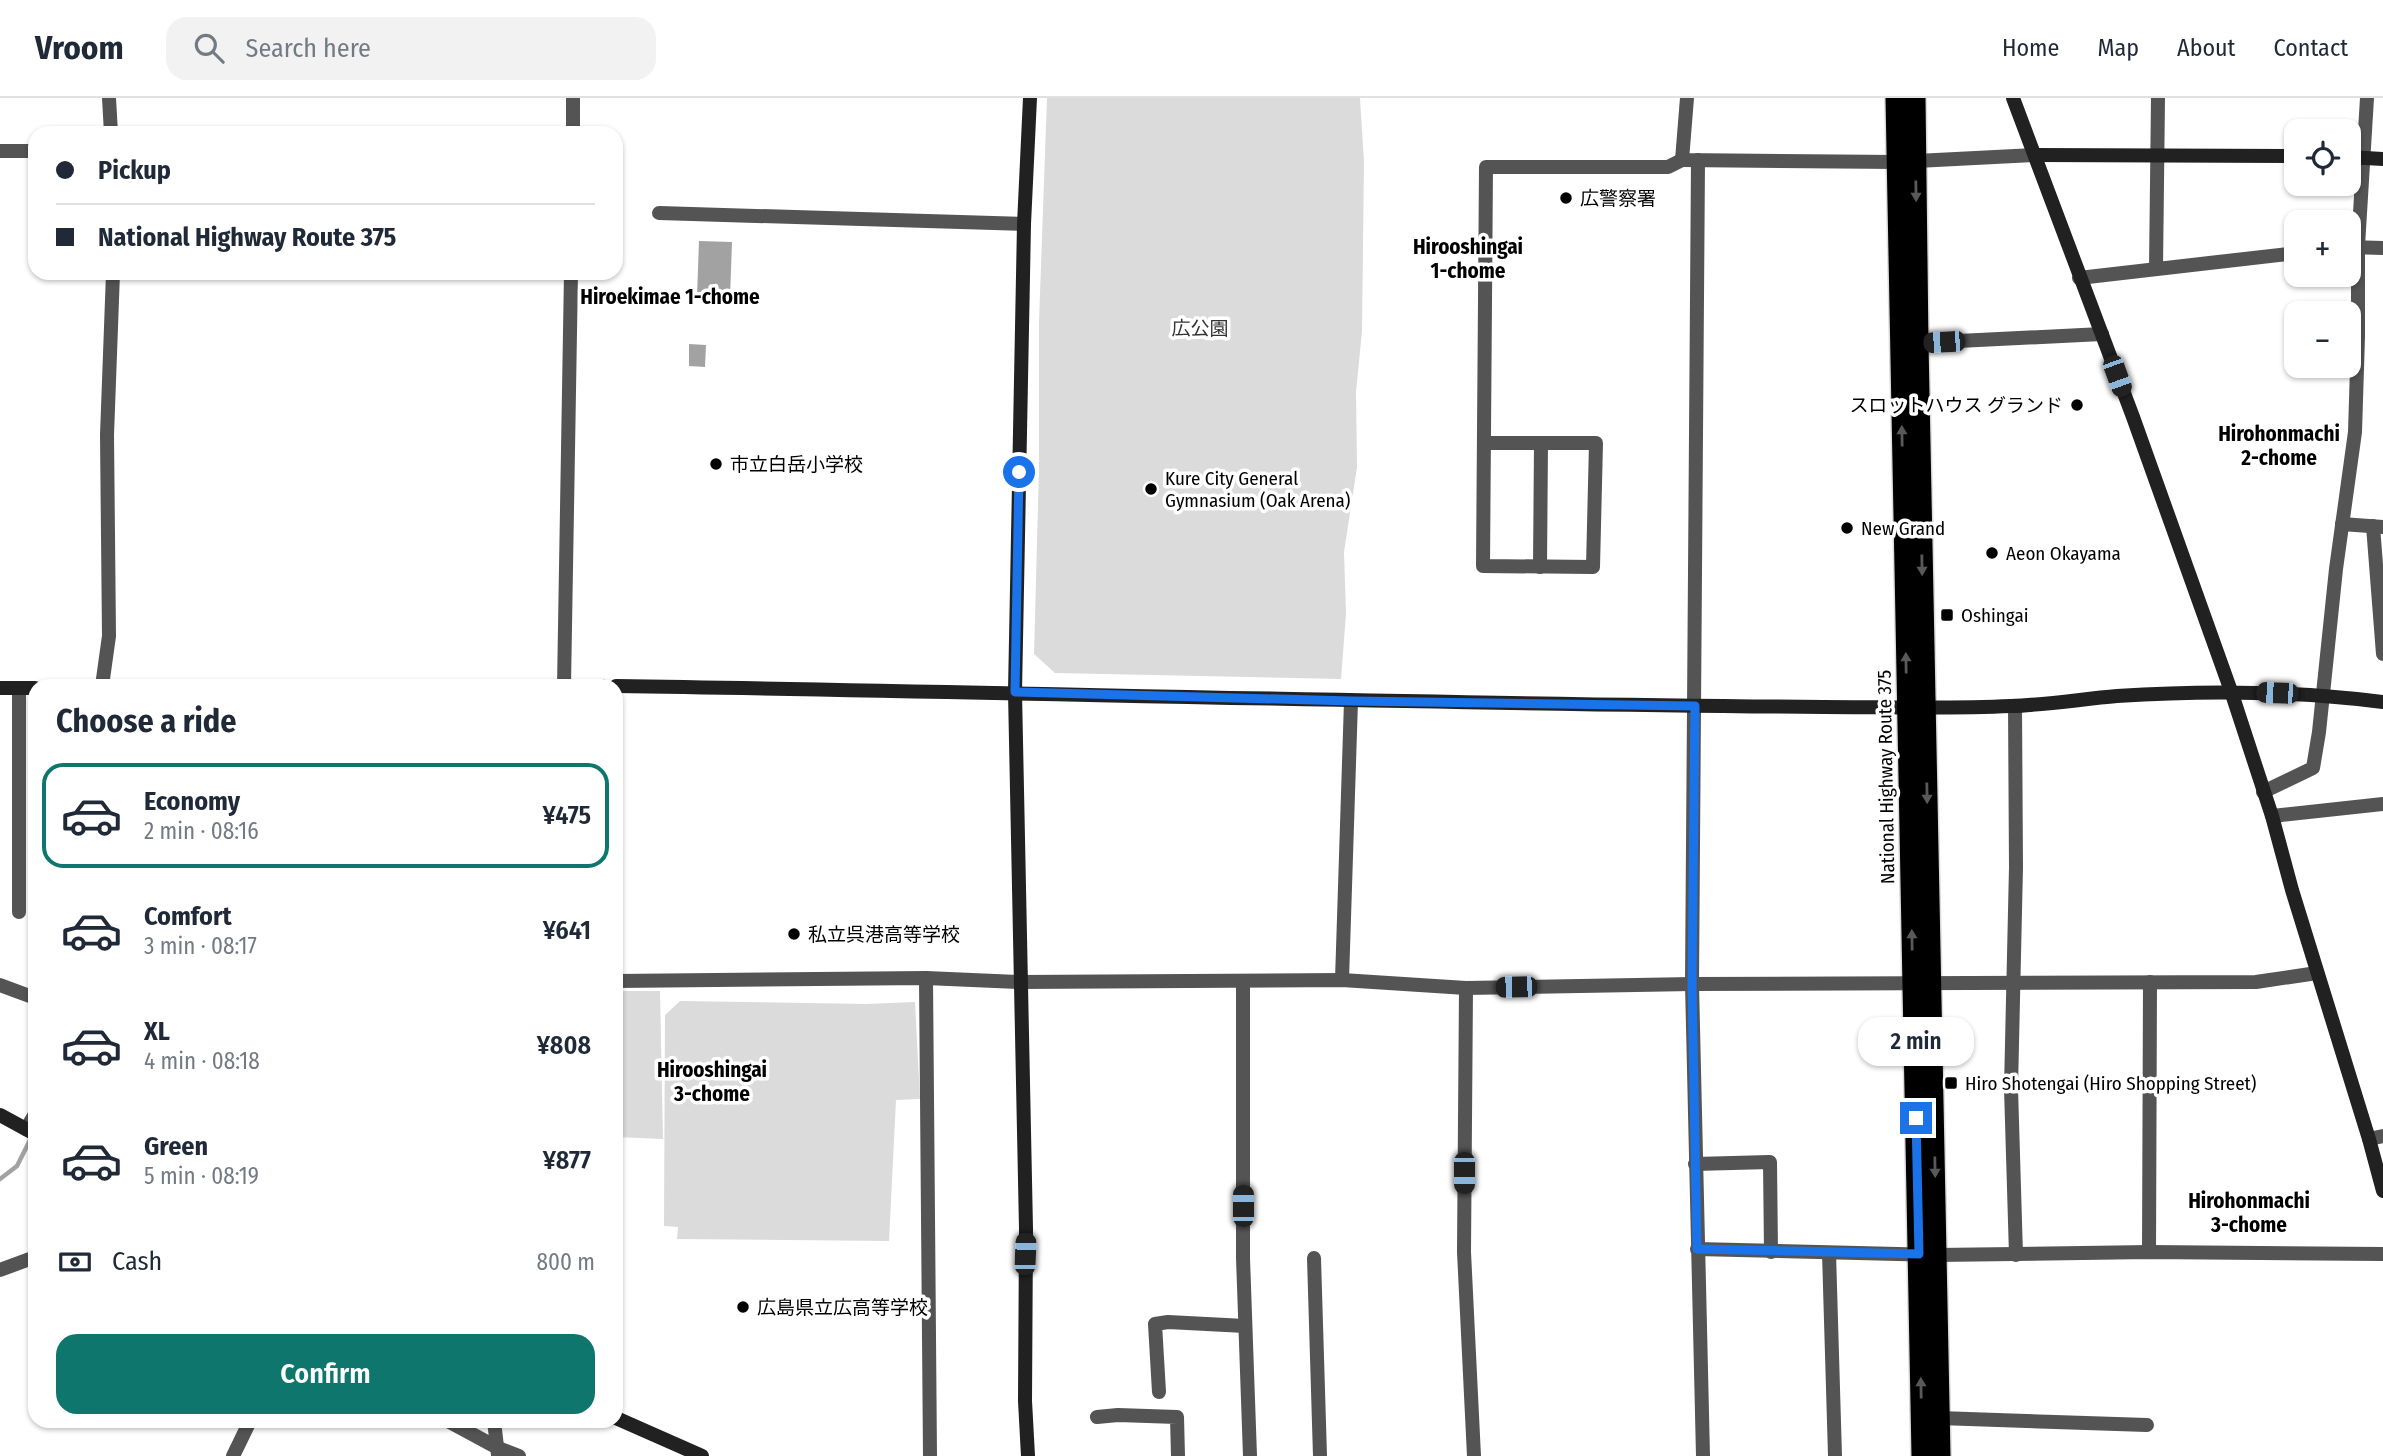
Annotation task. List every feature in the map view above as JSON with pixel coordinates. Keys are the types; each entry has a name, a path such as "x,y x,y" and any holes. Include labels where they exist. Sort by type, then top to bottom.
{"highway":[{"name":"National Highway Route 375","path":"1896,98 1907,162 1918,343 1916,707"},
{"name":"National Highway Route 375","path":"1915,98 1907,162 1916,707 1928,1254 1940,1456"},
{"name":"National Highway Route 375","path":"1922,1456 1928,1254"}],"street":[{"path":"110,98 111,126"},
{"path":"573,98 573,126"},
{"path":"1028,1456 1015,692 1024,224 1030,98"},
{"path":"1682,160 1687,98"},
{"path":"2012,98 2102,334 2231,691 2272,816 2318,973 2376,1138 2383,1191"},
{"path":"2156,268 2158,98"},
{"path":"2361,128 2367,98"},
{"path":"0,151 28,151"},
{"path":"1485,443 1596,443 1593,567 1483,566 1486,167 1668,167 1682,160 1907,162 2035,155 2284,156"},
{"path":"2361,157 2383,159"},
{"path":"1698,160 1692,984 1703,1456"},
{"path":"659,213 1024,224"},
{"path":"2361,247 2383,248"},
{"path":"2079,278 2284,254"},
{"path":"103,679 109,636 107,435 113,280"},
{"path":"564,679 571,280"},
{"path":"2263,792 2313,768 2355,432 2358,336 2355,287"},
{"path":"1918,343 2102,334"},
{"path":"1540,566 1541,443"},
{"path":"2342,524 2378,527 2383,654"},
{"path":"623,686 1695,706 2015,706 2119,696 2231,691 2323,695 2383,702"},
{"path":"0,688 28,688"},
{"path":"19,688 19,912"},
{"path":"1342,979 1351,701"},
{"path":"2015,706 2016,867 2011,1088 2016,1255"},
{"path":"2272,816 2383,804"},
{"path":"623,981 926,978 1020,982 1342,979 1466,988 2014,981 2256,982 2318,973"},
{"path":"926,978 930,1456"},
{"path":"1243,981 1243,1258 1250,1456"},
{"path":"2149,1252 2150,982"},
{"path":"0,985 28,995"},
{"path":"1466,988 1464,1252 1474,1456"},
{"path":"0,1115 28,1129"},
{"path":"1695,1164 1770,1162 1772,1252"},
{"path":"1697,1249 2016,1255 2149,1252 2383,1254"},
{"path":"1829,1253 1835,1456"},
{"path":"1314,1258 1320,1456"},
{"path":"0,1270 28,1260"},
{"path":"1159,1392 1155,1324 1168,1322 1245,1326"},
{"path":"1097,1417 1177,1417 1178,1456"},
{"path":"1939,1418 2147,1425"},
{"path":"623,1421 702,1456"},
{"path":"233,1456 247,1428"},
{"path":"459,1428 498,1452 519,1456"},
{"path":"495,1428 498,1452"}],"green space":[{"name":"広公園","path":"1047,98 1360,98 1364,162 1362,331 1356,392 1357,467 1344,552 1346,614 1341,679 1055,673 1034,654 1039,468 1039,322"},
{"path":"623,991 660,991 663,1139 623,1137"},
{"path":"680,1001 867,1004 915,1002 920,1099 896,1100 889,1241 677,1239 678,1227 664,1226 665,1015"}],"shaded area":[{"path":"699,241 732,242 730,298 697,297"},
{"path":"689,344 706,345 705,367 689,366"}],"waterway":[{"path":"0,1179 17,1166 28,1144"}],"place":[{"name":"広警察署","path":"1566,198"},
{"name":"スロットハウス グランド","path":"2077,405"},
{"name":"市立白岳小学校","path":"716,464"},
{"name":"Kure City General Gymnasium (Oak Arena)","path":"1151,489"},
{"name":"New Grand","path":"1847,528"},
{"name":"Aeon Okayama","path":"1992,553"},
{"name":"Oshingai","path":"1947,615"},
{"name":"私立呉港高等学校","path":"794,934"},
{"name":"Hiro Shotengai (Hiro Shopping Street)","path":"1951,1083"},
{"name":"広島県立広高等学校","path":"743,1307"}],"district":[{"name":"Hirooshingai 1-chome","path":"1468,259"},
{"name":"Hiroekimae 1-chome","path":"670,297"},
{"name":"Hirohonmachi 2-chome","path":"2279,446"},
{"name":"Hirooshingai 3-chome","path":"712,1082"},
{"name":"Hirohonmachi 3-chome","path":"2249,1213"}],"route":[{"path":"1019,472 1015,692 1695,706 1692,984 1697,1249 1919,1254 1916,1118"}]}
